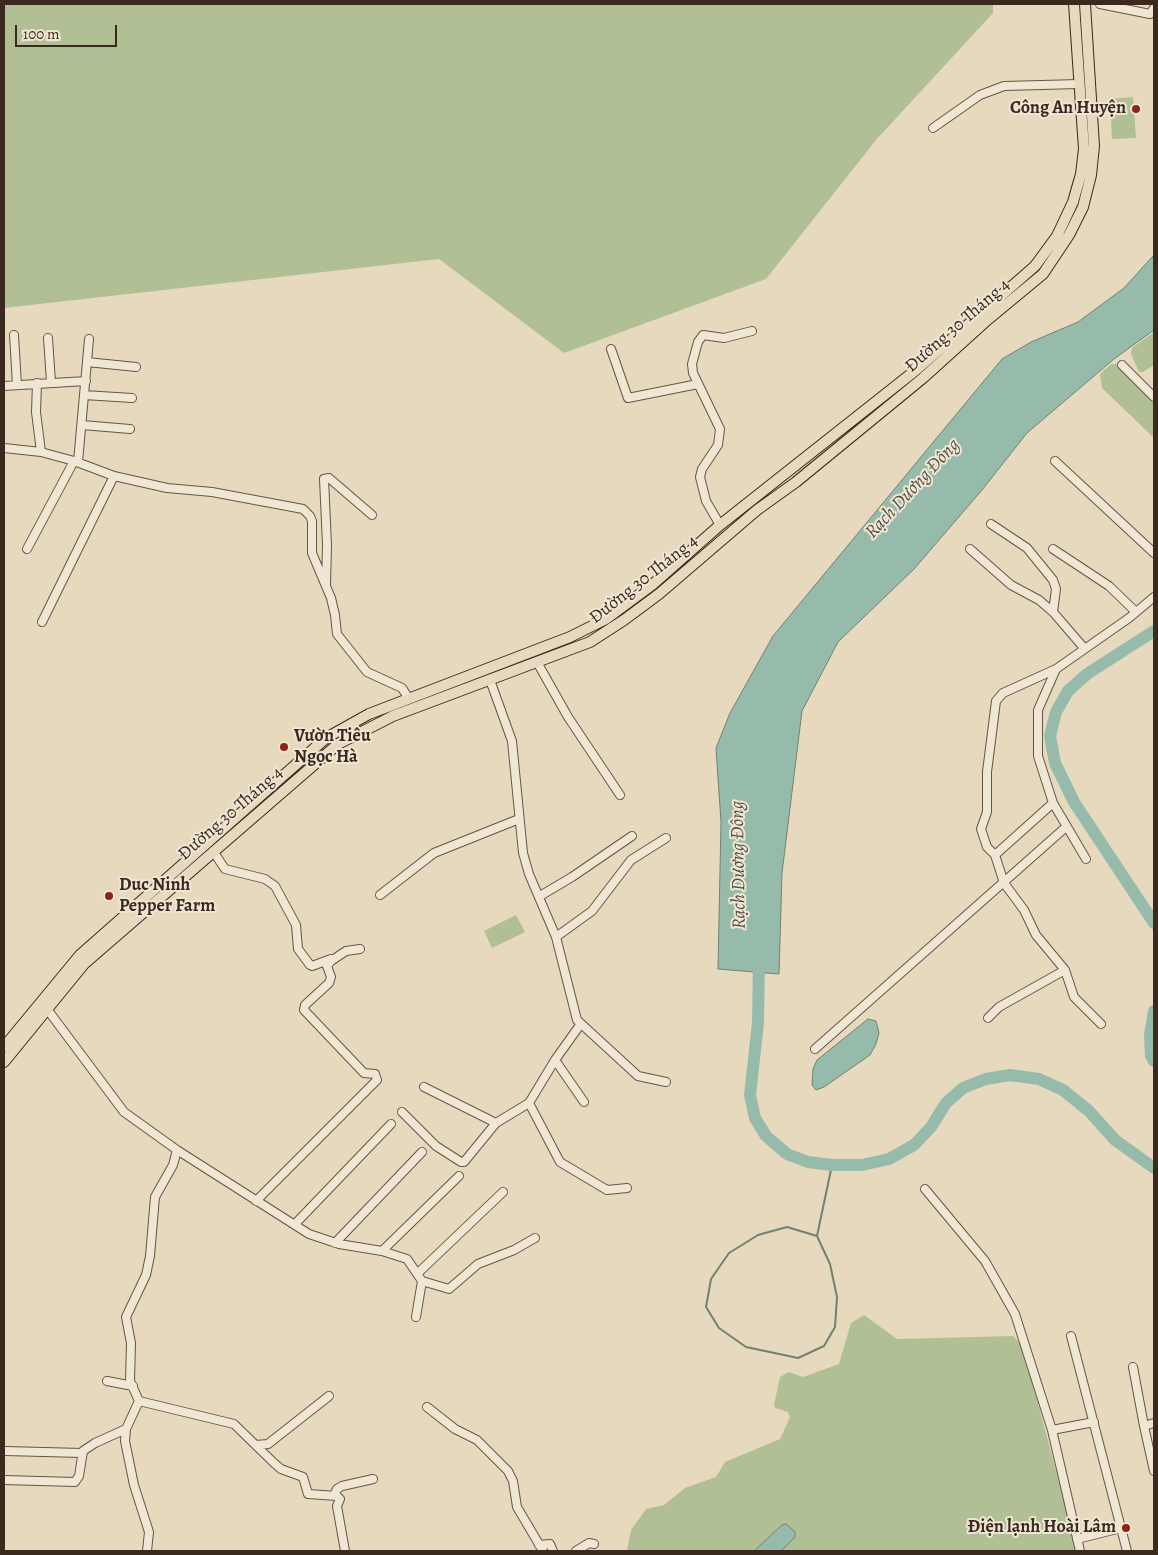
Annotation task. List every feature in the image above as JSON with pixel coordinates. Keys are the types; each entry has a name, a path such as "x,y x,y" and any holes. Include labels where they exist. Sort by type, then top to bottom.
{"main road":[{"path":"1074,4 1086,4"},
{"name":"Đường 30 Tháng 4","path":"4,1047 39,1002 80,955 236,824 338,744 365,729 570,638 606,619 652,585 720,525 916,370 1034,266 1057,236 1073,202 1089,149 1079,84 1074,4"},
{"name":"Đường 30 Tháng 4","path":"4,1062 84,964 213,851 236,824 305,755 326,738 351,723 409,699 537,662 590,642 624,620 659,594 757,510 796,482 924,378 984,322 1043,274 1069,235 1083,207 1091,176 1086,4"},
{"path":"1034,266 1043,274"},
{"path":"916,370 924,378"},
{"path":"789,472 796,482"},
{"path":"652,585 659,594"},
{"path":"305,755 312,765"},
{"path":"39,1002 47,1009"}],"street":[{"path":"1100,4 1150,14 1154,8"},
{"path":"932,128 980,96 1004,86 1079,84"},
{"path":"720,525 706,501 700,478 702,469 718,445 720,429 693,373 692,364 700,337 703,335 724,338 752,331"},
{"path":"14,335 17,385"},
{"path":"48,338 51,382"},
{"path":"27,549 76,462 82,425 89,340"},
{"path":"611,349 628,398 698,384"},
{"path":"87,362 136,367"},
{"path":"1122,365 1154,397"},
{"path":"4,386 86,381"},
{"path":"37,383 36,412 41,452"},
{"path":"84,395 132,398"},
{"path":"82,425 130,429"},
{"path":"4,448 41,452 114,476 167,488 212,492 303,509 312,521 312,553 335,615 337,634 367,672 402,688 409,699"},
{"path":"1055,461 1154,553"},
{"path":"42,622 114,476"},
{"path":"326,588 325,478 329,478 372,515"},
{"path":"991,524 1027,548 1054,580 1056,589 1053,612"},
{"path":"970,549 1011,585 1039,600 1053,612 1084,648"},
{"path":"1053,549 1109,586 1136,612"},
{"path":"1101,1024 1074,997 1065,970 1036,935 1024,910 1004,882 995,854 987,847 981,829 987,812 988,772 996,701 1003,693 1056,669 1129,618 1154,597"},
{"path":"537,662 568,717 620,796"},
{"path":"1056,669 1040,702 1036,722 1038,756 1053,803 1086,859"},
{"path":"488,675 512,741 518,819 527,867 556,937 574,1012 580,1025 638,1076 666,1082"},
{"path":"995,854 1053,803"},
{"path":"380,895 434,853 518,819"},
{"path":"815,1049 1066,827"},
{"path":"540,896 572,877 632,836"},
{"path":"556,937 592,911 631,860 666,838"},
{"path":"213,851 225,870 265,879 275,886 296,925 298,949 310,965 334,959 352,949 360,949"},
{"path":"256,1201 377,1080 375,1074 364,1073 304,1010 305,1006 329,983 331,977 326,966 334,959"},
{"path":"988,1018 999,1007 1065,970"},
{"path":"47,1009 124,1112 177,1150 309,1234 335,1243 382,1251 406,1259 422,1281 416,1317"},
{"path":"402,1112 431,1142 461,1162 464,1162 496,1123 529,1103 555,1060 580,1025"},
{"path":"555,1060 584,1102"},
{"path":"424,1087 496,1123"},
{"path":"529,1103 560,1162 607,1190 627,1188"},
{"path":"295,1224 391,1124"},
{"path":"146,1551 149,1532 134,1485 126,1441 126,1429 139,1401 130,1374 131,1343 126,1323 127,1311 146,1275 153,1232 152,1210 155,1197 173,1165 177,1150"},
{"path":"335,1243 422,1152"},
{"path":"382,1251 459,1176"},
{"path":"925,1189 985,1261 1015,1314 1052,1430 1080,1551"},
{"path":"418,1273 503,1192"},
{"path":"422,1281 449,1289 478,1264 514,1250 535,1238"},
{"path":"1071,1336 1127,1551"},
{"path":"1133,1367 1154,1471"},
{"path":"108,1381 133,1386"},
{"path":"256,1446 268,1444 329,1396"},
{"path":"139,1401 234,1424 281,1469 303,1477 308,1494 334,1495 340,1500 337,1506 345,1551"},
{"path":"428,1406 455,1428 477,1440 508,1471 513,1481 517,1507 541,1548 550,1544 553,1551"},
{"path":"1052,1430 1094,1422"},
{"path":"1144,1426 1154,1423"},
{"path":"4,1480 70,1484 75,1482 79,1476 82,1454 95,1443 126,1429"},
{"path":"5,1451 82,1454"},
{"path":"334,1495 336,1489 342,1486 373,1479"},
{"path":"1077,1539 1121,1528"},
{"path":"576,1551 589,1544 594,1544"}],"shaded area":[{"path":"4,4 993,4 993,13 876,140 766,279 564,353 439,259 4,308"},
{"path":"1133,97 1136,138 1112,139 1110,99"},
{"path":"1154,332 1154,365 1143,372 1139,372 1131,354 1132,348"},
{"path":"1111,364 1117,364 1154,401 1154,438 1102,388 1100,374"},
{"path":"516,915 525,932 492,948 484,931"},
{"path":"864,1315 897,1339 1013,1336 1023,1346 1077,1551 627,1551 631,1530 646,1509 664,1505 685,1488 716,1477 725,1462 780,1439 790,1417 788,1412 775,1408 774,1405 780,1377 789,1372 803,1377 839,1364 851,1323"}],"water":[{"path":"1154,255 1154,330 1114,359 1027,433 982,490 914,569 838,642 802,711 782,873 779,974 718,969 721,822 716,748 730,713 773,636 1002,359 1031,342 1078,322 1124,288"},
{"path":"868,1019 876,1021 879,1033 870,1055 824,1087 816,1090 812,1085 813,1069 817,1060"},
{"path":"786,1524 795,1532 795,1537 781,1551 754,1551 782,1525"}],"waterway":[{"name":"Rạch Dương Đông","path":"1154,631 1087,674 1068,691 1056,712 1050,736 1055,763 1074,802 1154,923"},
{"name":"Rạch Dương Đông","path":"759,957 758,1023 750,1095 755,1118 766,1136 787,1154 808,1162 832,1165 862,1165 889,1159 914,1145 931,1127 946,1103 963,1088 986,1079 1010,1075 1039,1079 1063,1090 1089,1111 1115,1140 1154,1168"},
{"name":"Rạch Dương Đông","path":"1154,1011 1150,1035 1151,1056 1154,1061"},
{"path":"817,1236 787,1227 758,1235 729,1253 711,1279 706,1307 719,1328 746,1347 798,1358 824,1346 835,1327 837,1297 830,1264 817,1236 832,1165"}],"place":[{"name":"Công An Huyện","path":"1136,109"},
{"name":"Vườn Tiêu Ngọc Hà","path":"284,747"},
{"name":"Duc Ninh Pepper Farm","path":"109,896"},
{"name":"Điện lạnh Hoài Lâm","path":"1126,1528"}]}
